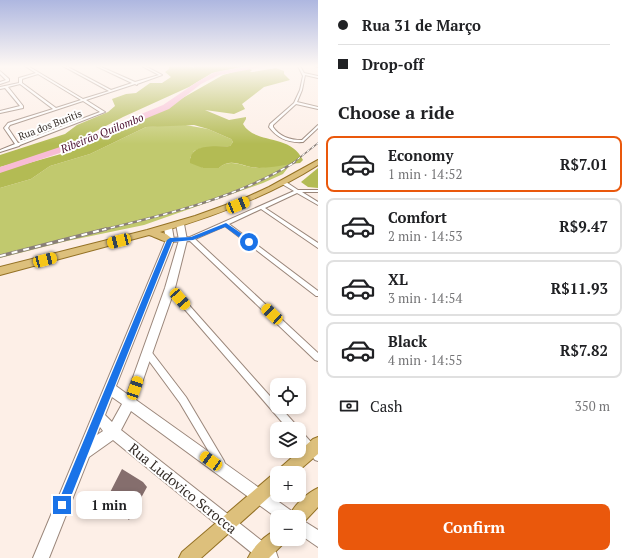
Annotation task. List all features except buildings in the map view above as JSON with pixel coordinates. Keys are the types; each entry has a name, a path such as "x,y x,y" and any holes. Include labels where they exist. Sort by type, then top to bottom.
{"main road":[{"path":"0,271 180,224 252,199 284,183 318,162"},
{"path":"149,233 156,234 170,240"},
{"path":"294,466 316,450"},
{"path":"188,558 270,486"},
{"path":"304,510 318,496"},
{"path":"263,556 271,546"}],"street":[{"path":"0,112 22,107 10,92"},
{"path":"33,92 55,109"},
{"path":"69,92 83,100"},
{"path":"18,145 6,126 108,92"},
{"path":"300,92 295,103 271,125 271,127 280,136 296,141 303,140 318,126"},
{"name":"Rua dos Buritis","path":"0,152 101,114 102,110 83,100"},
{"path":"295,103 318,108"},
{"path":"284,183 318,204"},
{"path":"170,240 187,239 226,224 298,192 318,191"},
{"path":"262,208 318,246"},
{"path":"180,224 187,239 318,358"},
{"path":"226,224 318,294"},
{"path":"41,558 170,240 168,228"},
{"path":"84,452 113,432 129,404 187,239"},
{"path":"170,288 288,422"},
{"path":"147,352 184,400 223,469"},
{"path":"109,388 129,404 223,469 278,510"},
{"name":"Rua Ludovico Scrocca","path":"98,416 113,432 228,524 263,556"},
{"path":"306,441 316,450"},
{"path":"306,530 318,539"}],"green space":[{"path":"178,92 123,117 56,152 0,167 0,155 65,134 77,125 108,112 115,106 112,99 126,94"},
{"path":"193,92 257,92 242,104 245,109 234,114 205,110 229,120 246,117 243,124 248,130 256,135 290,146 303,160 300,163 259,168 228,163 219,168 203,168 190,163 191,156 194,152 204,147 230,146 233,142 231,139 208,129 194,125 146,127 90,154 50,166 31,179 0,188 0,171 61,154 92,138 172,104"},
{"path":"180,124 208,129 231,139 233,142 230,146 202,148 194,151 190,158 203,168 219,168 228,163 253,168 262,168 279,164 290,165 283,174 263,183 144,225 67,241 0,258 0,188 31,179 50,166 90,154 146,127"},
{"path":"318,168 318,188 308,187 301,182"}],"waterway":[{"name":"Ribeirão Quilombo","path":"0,170 69,147 166,107 187,92"}],"railway":[{"path":"293,163 318,143"},
{"path":"103,230 201,204 249,186 295,162"},
{"path":"0,256 103,230"}],"route":[{"path":"62,505 170,240 183,240 191,238 226,224 249,242"}]}
